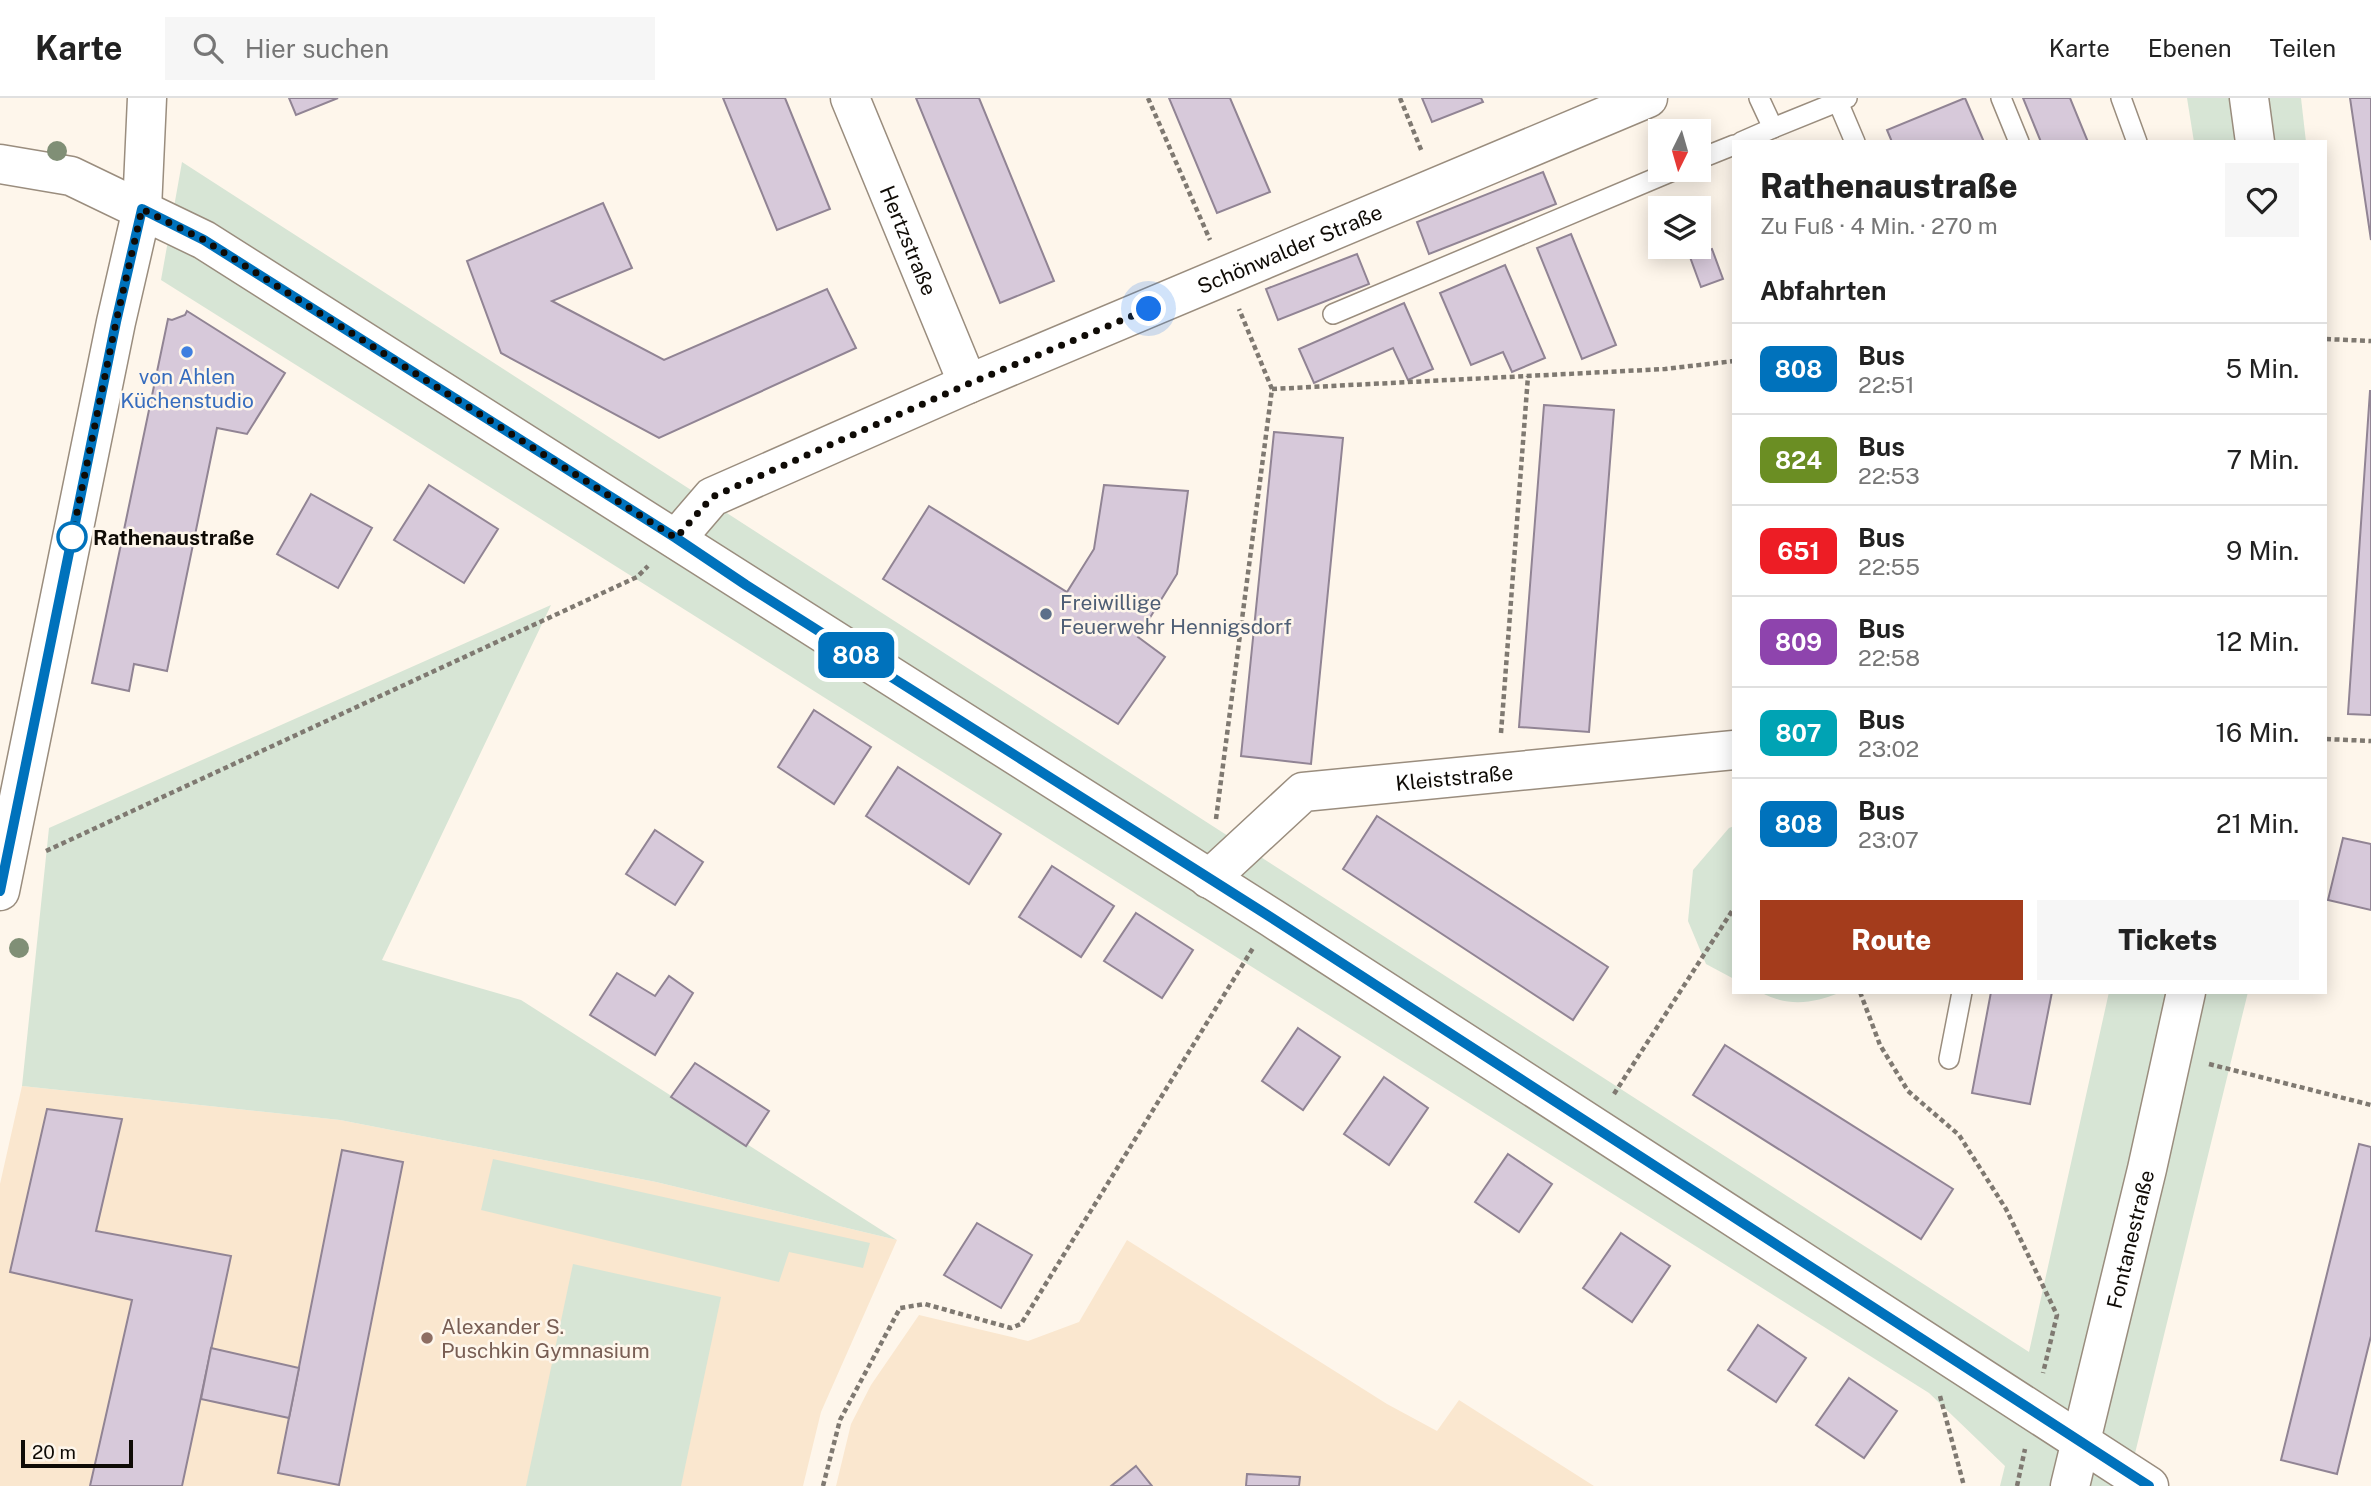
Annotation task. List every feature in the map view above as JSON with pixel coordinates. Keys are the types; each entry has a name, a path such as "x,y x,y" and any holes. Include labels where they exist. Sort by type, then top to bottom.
{"street":[{"path":"2,881 116,322 142,209 147,98"},
{"name":"Hertzstraße","path":"850,98 968,384"},
{"name":"Schönwalder Straße","path":"676,538 712,497 968,384 1648,98"},
{"path":"2249,98 2255,140"},
{"path":"0,164 71,176 204,240 1272,918 2149,1486"},
{"name":"Kleiststraße","path":"1209,879 1303,792 1732,750"},
{"name":"Fontanestraße","path":"2070,1486 2186,994"}],"lane":[{"path":"1759,98 1773,128"},
{"path":"2001,98 2018,140"},
{"path":"2121,98 2136,140"},
{"path":"1751,140 1773,128 1842,100 1854,140"},
{"path":"1712,155 1732,150"},
{"path":"1333,314 1648,181"},
{"path":"1949,1059 1962,994"}],"path":[{"path":"1148,98 1272,389 1209,879"},
{"path":"1400,98 1437,188"},
{"path":"2327,339 2371,341"},
{"path":"1272,389 1665,369 1732,360"},
{"path":"1499,773 1528,376"},
{"path":"2,881 637,577 676,538"},
{"path":"2327,738 2371,741"},
{"path":"1593,1127 1732,911"},
{"path":"823,1486 840,1420 900,1308 925,1304 1011,1328 1021,1324 1272,918"},
{"path":"1861,994 1880,1045 1908,1091 1959,1135 2006,1209 2057,1315 2033,1413"},
{"path":"2173,1055 2371,1105"},
{"path":"1926,1343 1964,1486"}],"shaded area":[{"name":"Alexander S. Puschkin Gymnasium","path":"22,1086 340,1120 656,1182 897,1240 821,1412 803,1486 0,1486 0,1184"},
{"path":"1127,1240 1387,1404 1437,1431 1459,1400 1594,1486 836,1486 851,1424 871,1385 919,1315 1028,1341 1079,1322"}],"green space":[{"path":"2187,98 2301,98 2306,140 2194,140"},
{"path":"182,162 2029,1352 2109,994 2248,994 2127,1486 2000,1486 2005,1466 1929,1393 161,280"},
{"path":"551,605 382,960 521,1000 897,1240 656,1182 340,1120 22,1086 49,828"},
{"path":"1732,827 1732,978 1706,964 1688,921 1693,870"},
{"path":"1764,994 1835,994 1800,1002"},
{"path":"493,1159 870,1243 863,1268 789,1252 779,1282 481,1210"},
{"path":"573,1264 721,1297 681,1486 526,1486"}],"building":[{"path":"289,98 338,98 296,115"},
{"path":"723,98 785,98 830,209 777,230"},
{"path":"916,98 979,98 1054,281 1000,303"},
{"path":"1169,98 1230,98 1270,192 1217,213"},
{"path":"1422,98 1481,98 1483,102 1432,122"},
{"path":"1965,98 1983,140 1891,140 1887,130"},
{"path":"2023,98 2070,98 2087,140 2040,140"},
{"path":"2350,98 2371,98 2371,240"},
{"path":"1543,172 1556,204 1429,254 1417,222"},
{"path":"603,203 632,268 552,301 664,360 827,289 856,348 659,438 501,353 467,261"},
{"path":"1571,234 1616,345 1582,359 1537,248"},
{"path":"1711,249 1723,279 1701,287 1691,259 1711,259"},
{"path":"1357,254 1369,284 1278,320 1266,289"},
{"path":"1505,265 1545,358 1512,372 1503,352 1471,365 1440,293"},
{"path":"1404,303 1433,369 1408,380 1393,348 1314,383 1299,349"},
{"path":"187,311 285,373 247,434 217,428 167,671 134,664 129,691 92,683 168,319 185,315"},
{"path":"2371,391 2371,715 2348,714"},
{"path":"1544,405 1614,410 1589,732 1519,727"},
{"path":"1274,432 1343,438 1311,764 1241,756"},
{"path":"429,485 498,529 464,583 394,540"},
{"name":"Freiwillige Feuerwehr Hennigsdorf","path":"1104,485 1188,491 1177,574 1138,637 1165,657 1118,724 883,579 929,506 1067,592 1094,549"},
{"path":"311,494 372,528 338,588 277,554"},
{"path":"814,710 871,747 834,804 778,767"},
{"path":"898,767 1001,834 969,884 866,816"},
{"path":"1377,816 1608,967 1573,1020 1343,869"},
{"path":"655,830 703,862 675,905 626,874"},
{"path":"2343,838 2371,844 2371,910 2328,900"},
{"path":"1052,866 1114,906 1081,957 1019,917"},
{"path":"1136,913 1193,950 1162,998 1104,961"},
{"path":"617,973 655,996 669,976 693,993 655,1055 590,1015"},
{"path":"1991,994 2052,994 2030,1104 1972,1093"},
{"path":"1298,1028 1340,1057 1303,1110 1262,1081"},
{"path":"1725,1045 1953,1189 1921,1239 1693,1095"},
{"path":"695,1063 769,1111 746,1146 671,1097"},
{"path":"1384,1077 1428,1108 1389,1165 1344,1134"},
{"path":"47,1109 122,1119 96,1231 231,1256 182,1486 90,1486 132,1300 10,1272"},
{"path":"2359,1144 2371,1147 2371,1336 2337,1474 2281,1460"},
{"path":"342,1150 403,1162 339,1485 278,1473"},
{"path":"1508,1154 1552,1184 1519,1232 1475,1202"},
{"path":"977,1223 1032,1255 1001,1308 944,1275"},
{"path":"1621,1233 1670,1266 1632,1322 1583,1288"},
{"path":"1758,1325 1806,1358 1776,1402 1728,1370"},
{"path":"211,1348 299,1368 289,1418 201,1399"},
{"path":"1849,1378 1897,1411 1864,1458 1816,1425"},
{"path":"1136,1466 1152,1486 1111,1486"},
{"path":"1247,1474 1300,1477 1299,1486 1246,1486"}],"bus line":[{"name":"808","path":"0,891 116,322 142,209 204,240 676,538 1272,918 2149,1486"}],"place":[{"name":"von Ahlen Küchenstudio","path":"187,352"},
{"name":"Rathenaustraße","path":"72,537"},
{"name":"Freiwillige Feuerwehr Hennigsdorf","path":"1046,614"},
{"name":"Alexander S. Puschkin Gymnasium","path":"427,1338"}],"route":[{"path":"72,537 142,209 204,240 676,538 712,497 968,384 1149,309"}]}
